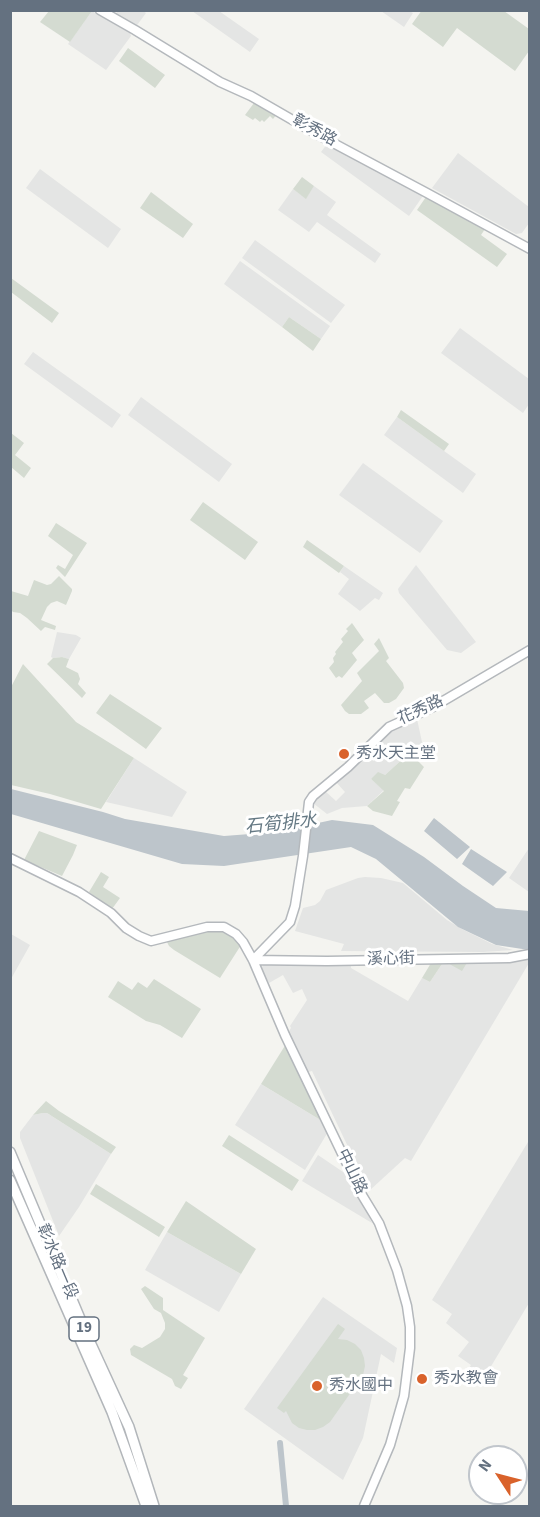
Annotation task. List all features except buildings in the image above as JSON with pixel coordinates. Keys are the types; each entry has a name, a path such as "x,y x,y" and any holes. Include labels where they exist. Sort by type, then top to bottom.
{"main road":[{"name":"彰水路一段","path":"10,1152 88,1340 129,1427 154,1506"},
{"name":"彰水路一段","path":"10,1180 112,1412 146,1506"}],"street":[{"name":"彰秀路","path":"100,10 220,81 530,249"},
{"name":"花秀路","path":"253,960 290,922 295,906 303,856 309,802 313,796 348,767 388,727 433,708 530,650"},
{"name":"中山路","path":"10,858 79,892 111,913 126,928 139,936 151,941 207,927 224,927 236,934 253,960 316,1100 362,1196 379,1223 397,1270 407,1306 410,1348 404,1396 390,1445 364,1506"},
{"name":"溪心街","path":"253,960 509,958 530,954"}],"shaded area":[{"path":"422,10 504,11 529,29 529,51 515,71 457,28 443,47 412,24"},
{"path":"49,11 92,11 70,42 40,22"},
{"path":"92,11 130,33 131,36 106,70 68,44"},
{"path":"118,11 146,13 135,28 113,16"},
{"path":"192,11 219,11 259,39 250,52"},
{"path":"381,11 409,11 413,13 404,27"},
{"path":"128,48 165,75 155,88 119,61"},
{"path":"257,99 279,112 273,119 270,116 264,122 262,120 260,122 245,115"},
{"path":"330,140 425,193 409,216 321,152"},
{"path":"458,153 529,207 529,223 522,233 516,234 432,188"},
{"path":"40,169 121,229 108,248 26,188"},
{"path":"302,177 314,186 306,199 293,189"},
{"path":"314,186 336,202 327,215 381,254 375,263 317,222 309,232 278,210 293,189 306,198"},
{"path":"151,192 193,224 183,238 140,208"},
{"path":"428,194 487,226 481,235 507,254 497,267 417,210"},
{"path":"255,240 345,305 331,323 242,258"},
{"path":"240,261 330,326 321,339 289,317 282,327 224,284"},
{"path":"11,278 59,313 52,323 11,292"},
{"path":"289,317 321,339 313,351 282,327"},
{"path":"460,328 529,379 529,404 523,413 441,353"},
{"path":"33,352 121,415 112,428 24,364"},
{"path":"141,397 232,464 219,482 128,415"},
{"path":"401,410 449,444 444,451 397,417"},
{"path":"397,417 476,474 463,493 384,435"},
{"path":"11,433 24,443 15,455 31,468 24,478 11,467"},
{"path":"363,463 443,521 420,553 339,495"},
{"path":"203,502 258,542 245,560 190,520"},
{"path":"56,523 87,543 65,577 56,568 58,565 65,569 73,555 48,536"},
{"path":"307,540 344,566 339,573 303,547"},
{"path":"416,565 476,642 461,653 447,650 399,593 398,589"},
{"path":"344,566 383,593 379,600 375,598 360,611 338,594 349,579 340,572"},
{"path":"59,576 72,591 66,605 57,601 51,603 41,620 56,626 55,630 45,627 41,631 20,613 11,610 11,591 28,596 34,580 47,585"},
{"path":"352,623 364,640 352,653 357,660 342,678 339,676 336,678 329,668 334,662 335,652 343,642 341,639 348,631 346,629"},
{"path":"57,632 81,638 69,659 51,657"},
{"path":"379,638 389,658 386,661 403,683 404,688 396,699 389,703 384,703 375,693 364,701 369,708 361,714 349,714 341,705 362,681 357,673 379,651 374,644"},
{"path":"53,658 69,659 66,667 78,673 80,679 78,684 86,693 82,698 47,664"},
{"path":"23,664 76,722 134,758 101,809 11,785 11,687"},
{"path":"110,694 162,728 146,749 96,713"},
{"path":"417,719 422,742 411,756 407,755 385,775 371,779 384,790 367,806 342,808 327,814 313,803 315,797 324,790 336,801 345,792 335,781 357,765 388,730"},
{"path":"422,742 426,744 417,756 417,760 424,767 410,789 405,788 392,816 373,811 367,806 384,791 371,779 378,772 385,775 407,755 411,756"},
{"path":"134,758 187,792 172,817 106,802"},
{"path":"11,789 125,819 224,836 276,832 332,820 373,825 424,857 496,908 529,911 529,950 496,945 458,927 376,859 351,847 224,866 182,864 11,814"},
{"path":"434,818 470,847 457,859 424,831"},
{"path":"39,831 77,845 62,876 24,860"},
{"path":"529,848 529,892 509,878"},
{"path":"471,849 507,872 493,886 462,864"},
{"path":"101,872 109,877 103,887 120,898 112,909 89,892"},
{"path":"365,877 403,883 447,920 492,944 513,950 483,952 341,951 344,944 295,931 303,908 315,905 326,890"},
{"path":"207,929 224,929 243,942 220,978 174,950 166,940"},
{"path":"11,934 30,945 11,979"},
{"path":"479,955 530,957 529,963 411,1161 405,1158 369,1191 312,1071 305,1073 287,1034 307,1000 302,989 293,993 283,975 269,983 261,969 264,963 351,960 351,968 408,1001 422,978 430,982 444,961 468,961"},
{"path":"479,955 473,963 468,961 462,971 444,961 430,982 422,978 434,958"},
{"path":"154,979 201,1009 182,1038 160,1025 146,1021 108,997 118,981 132,990 138,982 147,988"},
{"path":"286,1044 322,1121 261,1084"},
{"path":"261,1084 322,1121 328,1132 305,1170 235,1125"},
{"path":"46,1101 116,1147 111,1154 47,1113 33,1115"},
{"path":"47,1113 111,1154 59,1236 20,1138 20,1132 33,1115"},
{"path":"229,1135 299,1180 292,1191 222,1146"},
{"path":"530,1142 529,1303 481,1383 465,1375 471,1365 458,1356 469,1342 446,1323 452,1314 432,1300"},
{"path":"318,1155 349,1176 372,1223 302,1181"},
{"path":"96,1184 165,1227 159,1237 90,1194"},
{"path":"186,1201 256,1249 241,1274 167,1232"},
{"path":"167,1232 241,1274 219,1312 145,1270"},
{"path":"145,1286 163,1298 163,1310 205,1338 183,1375 188,1378 181,1389 175,1386 172,1379 131,1355 130,1349 134,1345 142,1348 160,1337 165,1329 161,1313 154,1309 141,1289"},
{"name":"秀水國中","path":"323,1297 397,1348 394,1363 381,1354 363,1438 343,1480 244,1409"},
{"path":"338,1324 345,1329 338,1339 347,1340 361,1350 365,1366 363,1375 330,1422 315,1430 299,1428 292,1423 286,1411 284,1413 277,1408"}],"waterway":[{"path":"280,1443 286,1506"}],"place":[{"name":"秀水天主堂","path":"344,754"},
{"name":"秀水教會","path":"422,1379"},
{"name":"秀水國中","path":"317,1386"}],"water label":[{"name":"石筍排水","path":"281,825"}]}
